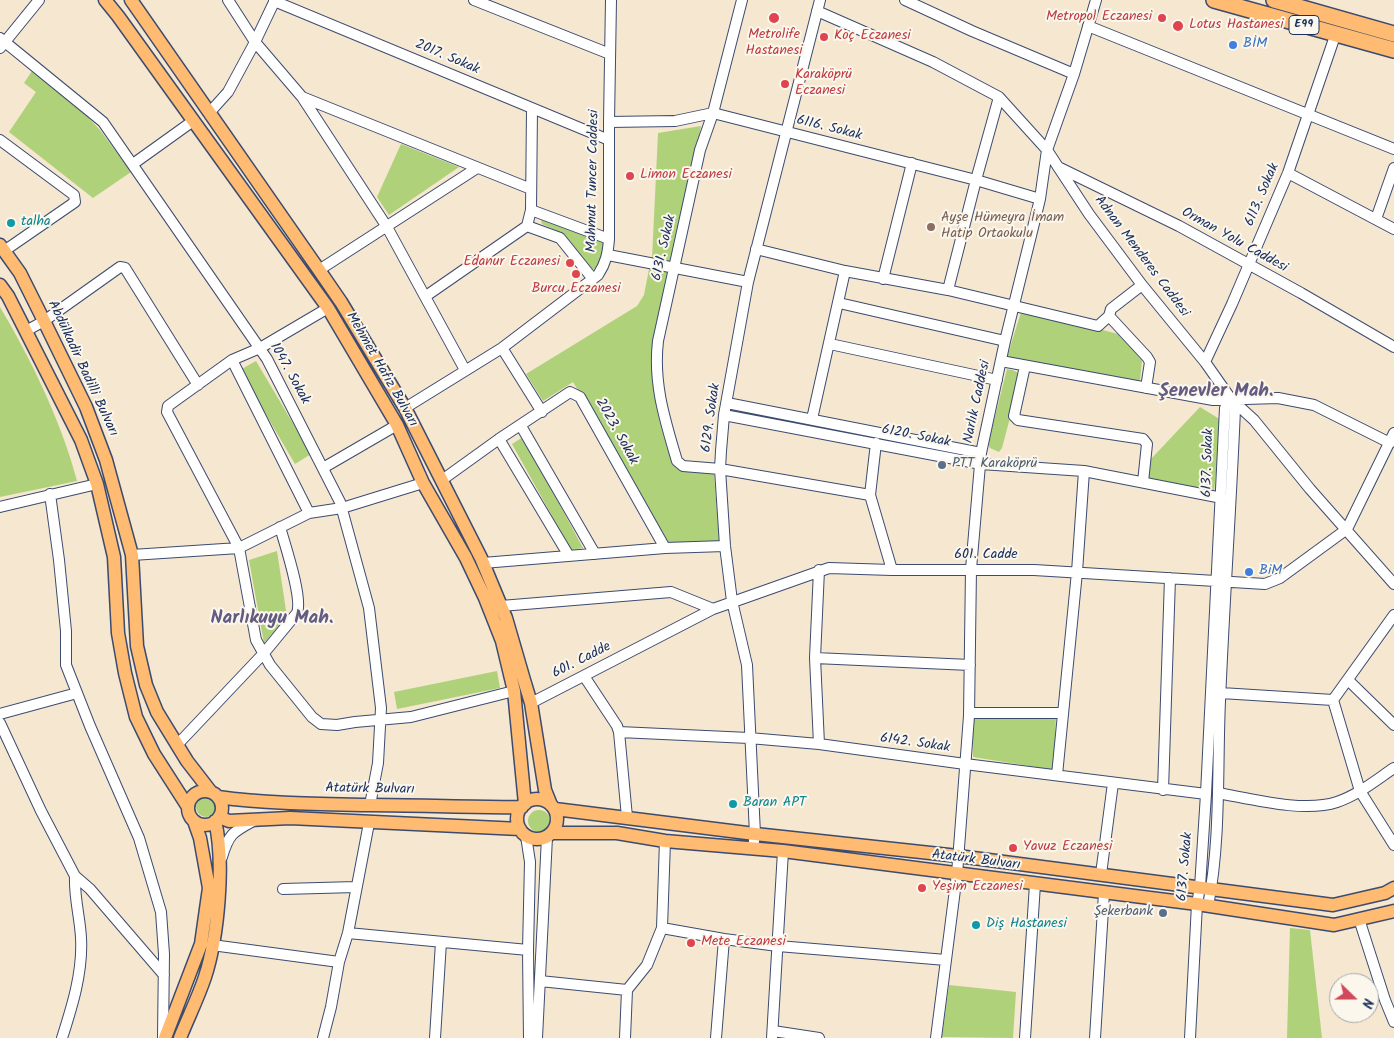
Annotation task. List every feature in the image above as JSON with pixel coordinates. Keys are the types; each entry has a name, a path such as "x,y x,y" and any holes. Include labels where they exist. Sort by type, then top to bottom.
{"highway":[{"name":"E99","path":"1214,0 1394,50"},
{"name":"E99","path":"1274,0 1394,34"}],"main road":[{"name":"Mehmet Hafız Bulvarı","path":"105,0 328,308 397,425 423,483 466,558 486,598 502,641 514,691 523,805"},
{"name":"Mehmet Hafız Bulvarı","path":"131,0 341,302 405,408 484,563 501,606 531,703 544,790 553,807"},
{"name":"Abdülkadir Badilli Bulvarı","path":"2,248 20,273 44,320 86,407 106,460 132,554 136,646 144,677 157,712 187,761 215,795"},
{"path":"0,286 8,296 81,440 97,484 114,557 118,633 136,718 154,754 188,807 200,838 208,888 201,944 164,1038"},
{"path":"180,1038 205,976 212,944 220,887 217,819 222,805 215,795 201,792 192,797 188,807"},
{"name":"Atatürk Bulvarı","path":"215,795 255,802 300,804 480,808 523,805"},
{"path":"194,821 202,824 217,819 229,821 290,818 523,833 536,839 549,835 557,822 553,807 541,800 535,799 523,805 518,815 518,825 523,833"},
{"name":"Atatürk Bulvarı","path":"553,807 755,834 958,856 1333,905 1385,893 1394,888"},
{"name":"Atatürk Bulvarı","path":"549,835 616,833 665,841 783,851 1202,905 1334,925 1394,911"}],"street":[{"path":"2,43 39,0"},
{"path":"228,0 255,42 302,97 386,227 426,296 465,370"},
{"path":"210,112 228,92 255,42 274,0"},
{"name":"2017. Sokak","path":"274,0 609,140"},
{"path":"474,0 610,54"},
{"name":"Mahmut Tuncer Caddesi","path":"405,408 502,348 598,275 605,265 609,239 611,0"},
{"name":"6131. Sokak","path":"720,469 683,466 678,461 662,412 656,360 658,341 700,150 713,113 742,0"},
{"name":"6129. Sokak","path":"753,848 755,834 747,665 732,602 725,546 720,469 724,415 748,282 820,0"},
{"path":"905,0 972,31 1074,74"},
{"name":"Narlık Caddesi","path":"936,1038 957,874 969,713 971,569 981,453 1005,341 1040,199 1047,150 1074,74 1096,0"},
{"name":"Adnan Menderes Caddesi","path":"817,11 933,62 999,97 1047,150 1089,214 1142,285 1205,362 1231,399 1254,420 1310,489 1394,584"},
{"path":"1088,26 1394,149"},
{"name":"6113. Sokak","path":"1205,362 1288,173 1336,34"},
{"name":"1047. Sokak","path":"2,43 103,122 267,358 323,468 342,508 369,608 381,708 378,763 370,805"},
{"path":"302,97 531,189"},
{"path":"948,290 999,97"},
{"path":"426,296 527,226 531,210 532,109"},
{"name":"6116. Sokak","path":"609,122 675,122 713,113 912,163 1040,199"},
{"path":"133,164 194,121"},
{"path":"0,140 74,196 74,202 2,248"},
{"path":"884,279 912,163"},
{"name":"Orman Yolu Caddesi","path":"1058,166 1179,226 1394,347"},
{"path":"319,270 477,168"},
{"path":"1376,219 1394,168"},
{"path":"1288,173 1394,228"},
{"path":"531,210 609,239"},
{"path":"527,226 560,238 593,278"},
{"path":"756,249 845,272 948,290 1098,326 1109,316 1111,309 1142,285"},
{"path":"608,254 748,282"},
{"path":"26,331 120,267 126,268 198,385"},
{"path":"812,419 845,272"},
{"path":"839,303 1005,341"},
{"path":"328,308 260,348 232,360 168,406 167,412 240,548 256,640 270,666 312,717 321,724 337,725 411,717 514,691"},
{"path":"1109,316 1150,362 1146,388"},
{"path":"830,344 997,380"},
{"path":"502,348 542,412"},
{"path":"232,360 309,513"},
{"path":"1001,361 1213,400 1278,398 1314,405 1392,438"},
{"path":"1025,366 1014,416 1018,420 1143,439 1147,444 1143,482"},
{"name":"2023. Sokak","path":"442,480 570,392 580,397 665,548"},
{"name":"6137. Sokak","path":"1190,1038 1202,905 1206,888 1218,793 1221,693 1222,498 1226,408 1231,399"},
{"name":"6137. Sokak","path":"1206,888 1206,794 1235,409 1231,399"},
{"path":"727,403 981,453"},
{"name":"6120. Sokak","path":"724,415 981,464 1084,471 1222,498"},
{"path":"323,468 397,425"},
{"path":"521,426 595,554"},
{"name":"601. Cadde","path":"531,703 713,609 829,568 1034,570 1265,584 1280,578 1347,529 1392,438"},
{"path":"499,439 569,556"},
{"path":"876,443 870,495 892,570"},
{"path":"720,469 870,495"},
{"path":"1056,775 1077,572 1084,471"},
{"path":"132,554 240,548 309,513 342,508 423,483"},
{"path":"0,507 97,484"},
{"path":"50,494 60,560 66,631 66,664 90,726 139,838 161,912 164,1038"},
{"path":"177,745 264,653 300,607 280,527"},
{"path":"484,563 665,548 725,546"},
{"path":"819,570 815,658 819,744"},
{"path":"1163,790 1170,578"},
{"path":"501,606 671,592 713,609"},
{"path":"1333,700 1394,615"},
{"path":"815,658 970,665"},
{"path":"584,676 618,726 620,732 627,817"},
{"path":"1348,680 1394,725"},
{"path":"0,714 77,693"},
{"path":"1221,693 1333,700"},
{"path":"1333,700 1360,791 1394,845"},
{"path":"969,713 1063,713"},
{"path":"0,723 41,811 75,876 90,889 164,975"},
{"name":"6142. Sokak","path":"620,732 749,738 819,744 1163,790 1206,794"},
{"path":"1218,793 1291,805 1310,806 1336,802 1360,791 1394,768"},
{"path":"1101,874 1113,783"},
{"path":"219,866 226,842 234,831 257,820"},
{"path":"323,1038 331,1007 338,962 348,933 369,823"},
{"path":"523,833 530,862 529,1038"},
{"path":"537,1038 549,835"},
{"path":"625,1038 627,990 647,964 662,928 665,841"},
{"path":"783,851 772,1034 819,1038"},
{"path":"62,1038 78,979 81,940 74,892 75,876"},
{"path":"1025,1038 1035,884"},
{"path":"283,889 356,887"},
{"path":"1095,1038 1104,892"},
{"path":"1359,919 1394,1022"},
{"path":"662,928 778,946 946,960"},
{"path":"348,933 528,950"},
{"path":"716,1038 724,939"},
{"path":"435,1038 441,942"},
{"path":"212,944 338,962"},
{"path":"540,982 627,990"}],"green space":[{"path":"32,71 81,110 100,130 131,172 93,198 9,132 36,92 24,83"},
{"path":"701,126 672,262 652,259 658,133"},
{"path":"401,144 459,167 389,215 377,197"},
{"path":"543,219 605,243 602,264 596,270 590,268 564,234 542,224 541,221"},
{"path":"649,269 669,272 654,360 679,469 714,474 719,541 670,545 573,382 543,401 526,374 637,306 644,295"},
{"path":"0,307 23,348 54,414 77,481 0,497"},
{"path":"1022,309 1118,334 1142,360 1140,381 1007,357"},
{"path":"256,361 311,454 295,464 240,370"},
{"path":"1007,369 1016,372 1020,380 1002,448 999,452 990,448 988,444"},
{"path":"1200,407 1221,420 1214,493 1145,478 1149,461"},
{"path":"523,437 583,548 571,550 512,444"},
{"path":"277,551 287,617 264,643 249,560"},
{"path":"497,671 500,688 397,709 394,692"},
{"path":"972,715 1056,715 1054,770 973,757"},
{"path":"202,797 210,797 216,803 216,811 210,817 202,817 196,811 196,803"},
{"path":"539,810 547,813 550,821 547,829 539,832 531,829 528,821 531,813"},
{"path":"1290,928 1310,930 1322,1038 1287,1038"},
{"path":"949,985 1016,992 1013,1038 942,1037"}],"place":[{"name":"Metrolife Hastanesi","path":"774,18"},
{"name":"Metropol Eczanesi","path":"1162,18"},
{"name":"Lotus Hastanesi","path":"1178,26"},
{"name":"Koç Eczanesi","path":"824,37"},
{"name":"BİM","path":"1233,45"},
{"name":"Karaköprü Eczanesi","path":"785,84"},
{"name":"Limon Eczanesi","path":"630,176"},
{"name":"talha","path":"11,223"},
{"name":"Ayşe Hümeyra İmam Hatip Ortaokulu","path":"931,227"},
{"name":"Edanur Eczanesi","path":"570,263"},
{"name":"Burcu Eczanesi","path":"576,274"},
{"name":"PTT Karaköprü","path":"942,465"},
{"name":"BiM","path":"1249,572"},
{"name":"Baran APT","path":"733,804"},
{"name":"Yavuz Eczanesi","path":"1013,848"},
{"name":"Yeşim Eczanesi","path":"922,888"},
{"name":"Şekerbank","path":"1163,913"},
{"name":"Diş Hastanesi","path":"976,925"},
{"name":"Mete Eczanesi","path":"691,943"}],"district":[{"name":"Şenevler Mah.","path":"1216,393"},
{"name":"Narlıkuyu Mah.","path":"272,620"}]}
